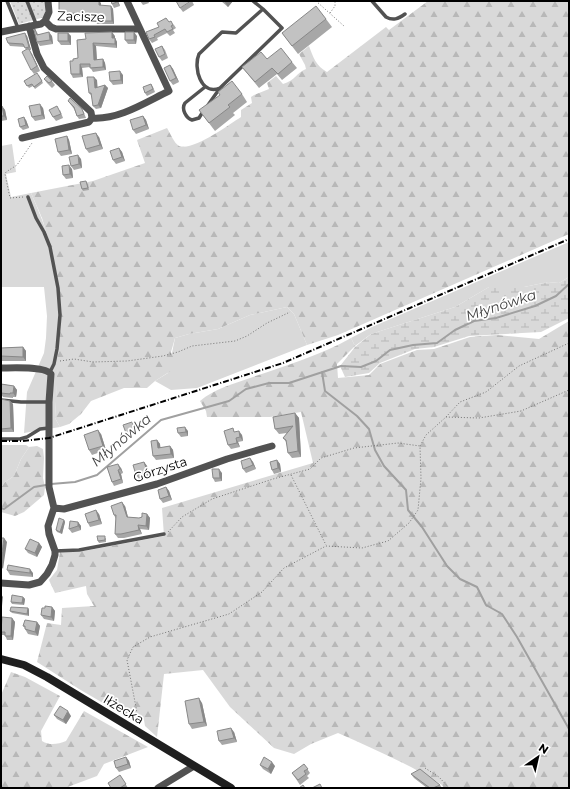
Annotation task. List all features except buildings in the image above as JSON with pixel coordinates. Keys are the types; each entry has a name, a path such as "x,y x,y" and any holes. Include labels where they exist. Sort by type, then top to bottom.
{"main road":[{"name":"Iłżecka","path":"1,659 24,665 47,677 231,788"}],"street":[{"path":"45,21 49,12 48,1"},
{"path":"22,138 89,122 92,118 102,118 120,114 170,91 127,1"},
{"name":"Zacisze","path":"1,32 45,21 51,27 56,29 140,29"},
{"path":"32,25 37,54 44,68 91,112 92,118"},
{"path":"1,368 39,369 50,372 49,484 54,508 48,526 55,551 52,565 40,582 29,585 1,583"},
{"name":"Górzysta","path":"54,508 64,509 157,484 221,461 272,446"},
{"path":"158,788 194,766"}],"lane":[{"path":"7,1 18,28"},
{"path":"28,1 32,25"},
{"path":"253,1 282,28"},
{"path":"372,1 388,19 397,19 404,14"},
{"path":"220,88 214,90 205,87 198,73 198,54 222,32 236,33 263,9"},
{"path":"205,87 183,106 183,110 190,119 198,118 220,88 282,28 288,28"},
{"path":"28,197 50,247 58,288 60,315 54,364 50,372"},
{"path":"1,400 49,402"},
{"path":"1,439 20,439 27,437 40,429 49,428"},
{"path":"55,551 80,550 164,534"}],"path":[{"path":"316,1 344,26"},
{"path":"329,13 335,6 335,1"},
{"path":"28,197 10,198 5,174 17,165 37,134"},
{"path":"54,364 67,359 93,362 127,361 163,356 192,346 235,341 290,312"},
{"path":"141,734 127,660 132,647 150,637 229,614 262,592 284,568 326,546 362,548 388,541 409,523 418,510 421,478 420,446 426,435 460,402 486,392 519,366 569,343"},
{"path":"446,417 479,418 521,411 569,390"},
{"path":"164,534 166,534 182,517 212,499 310,469 322,458 354,448 398,443 420,446"},
{"path":"290,474 326,546"},
{"path":"425,768 439,777 449,788"}],"green space":[{"path":"10,1 45,1 45,17 19,24"},
{"path":"428,1 569,1 569,234 338,335 307,345 294,314 287,307 250,315 218,329 175,338 171,352 177,367 147,388 124,388 91,401 81,414 69,424 60,427 55,418 60,315 51,248 42,218 31,193 93,181 145,163 137,140 167,128 177,145 185,147 193,145 220,131 241,117 241,110 252,103 251,97 269,89 267,83 276,76 283,84 287,83 306,69 299,54 309,46 318,64 327,72 386,27 389,30"},
{"path":"12,144 16,172 6,174 11,197 31,193 34,200 51,247 58,289 59,311 59,354 55,418 60,427 24,433 27,392 44,353 47,316 44,287 1,287 1,146"},
{"path":"569,242 569,277 559,283 548,282 524,287 489,287 455,307 371,334 355,346 351,338 372,327"},
{"path":"569,277 569,318 541,332 469,336 434,347 415,349 380,363 369,373 345,377 340,366 355,347 371,334 455,307 489,287 524,287 548,282 559,283"},
{"path":"287,307 294,314 307,345 197,388 171,390 155,381 168,373 175,338 218,329 250,315"},
{"path":"569,321 569,788 444,788 430,777 338,733 311,744 294,754 274,748 230,707 203,670 164,674 157,737 145,726 144,720 138,717 139,724 79,689 37,662 47,623 61,625 62,608 94,606 87,594 86,586 55,593 49,580 57,570 60,552 84,551 164,536 162,508 313,463 301,412 270,417 207,417 206,411 200,401 205,397 217,390 314,355 351,338 355,346 337,364 338,378 369,375 380,364 417,350 434,349 470,337 497,335 539,339"},
{"path":"1,445 26,445 29,447 21,459 14,476 5,482 1,488"},
{"path":"37,446 43,449 44,495 24,512 15,516 1,512 1,488 5,482 14,476 21,459 29,447"},
{"path":"11,672 25,677 60,696 41,731 42,741 48,744 54,744 66,741 84,711 148,747 104,764 97,776 65,788 1,788 1,695"}],"waterway":[{"name":"Młynówka","path":"51,484 75,482 97,475 161,420 229,401 246,389 269,383 289,383 341,366 361,367 376,361 390,350 413,345 437,343 455,330 474,321 496,318 535,306 556,296 569,284"},
{"path":"322,372 325,391 357,416 369,429 375,450 384,466 406,490 408,510 422,527 447,566 460,579 477,587 486,605 502,614 517,637 569,729"},
{"name":"Młynówka","path":"1,508 4,509 34,487 46,485"}],"railway":[{"path":"1,441 23,441 49,438 283,363 569,239"}]}
